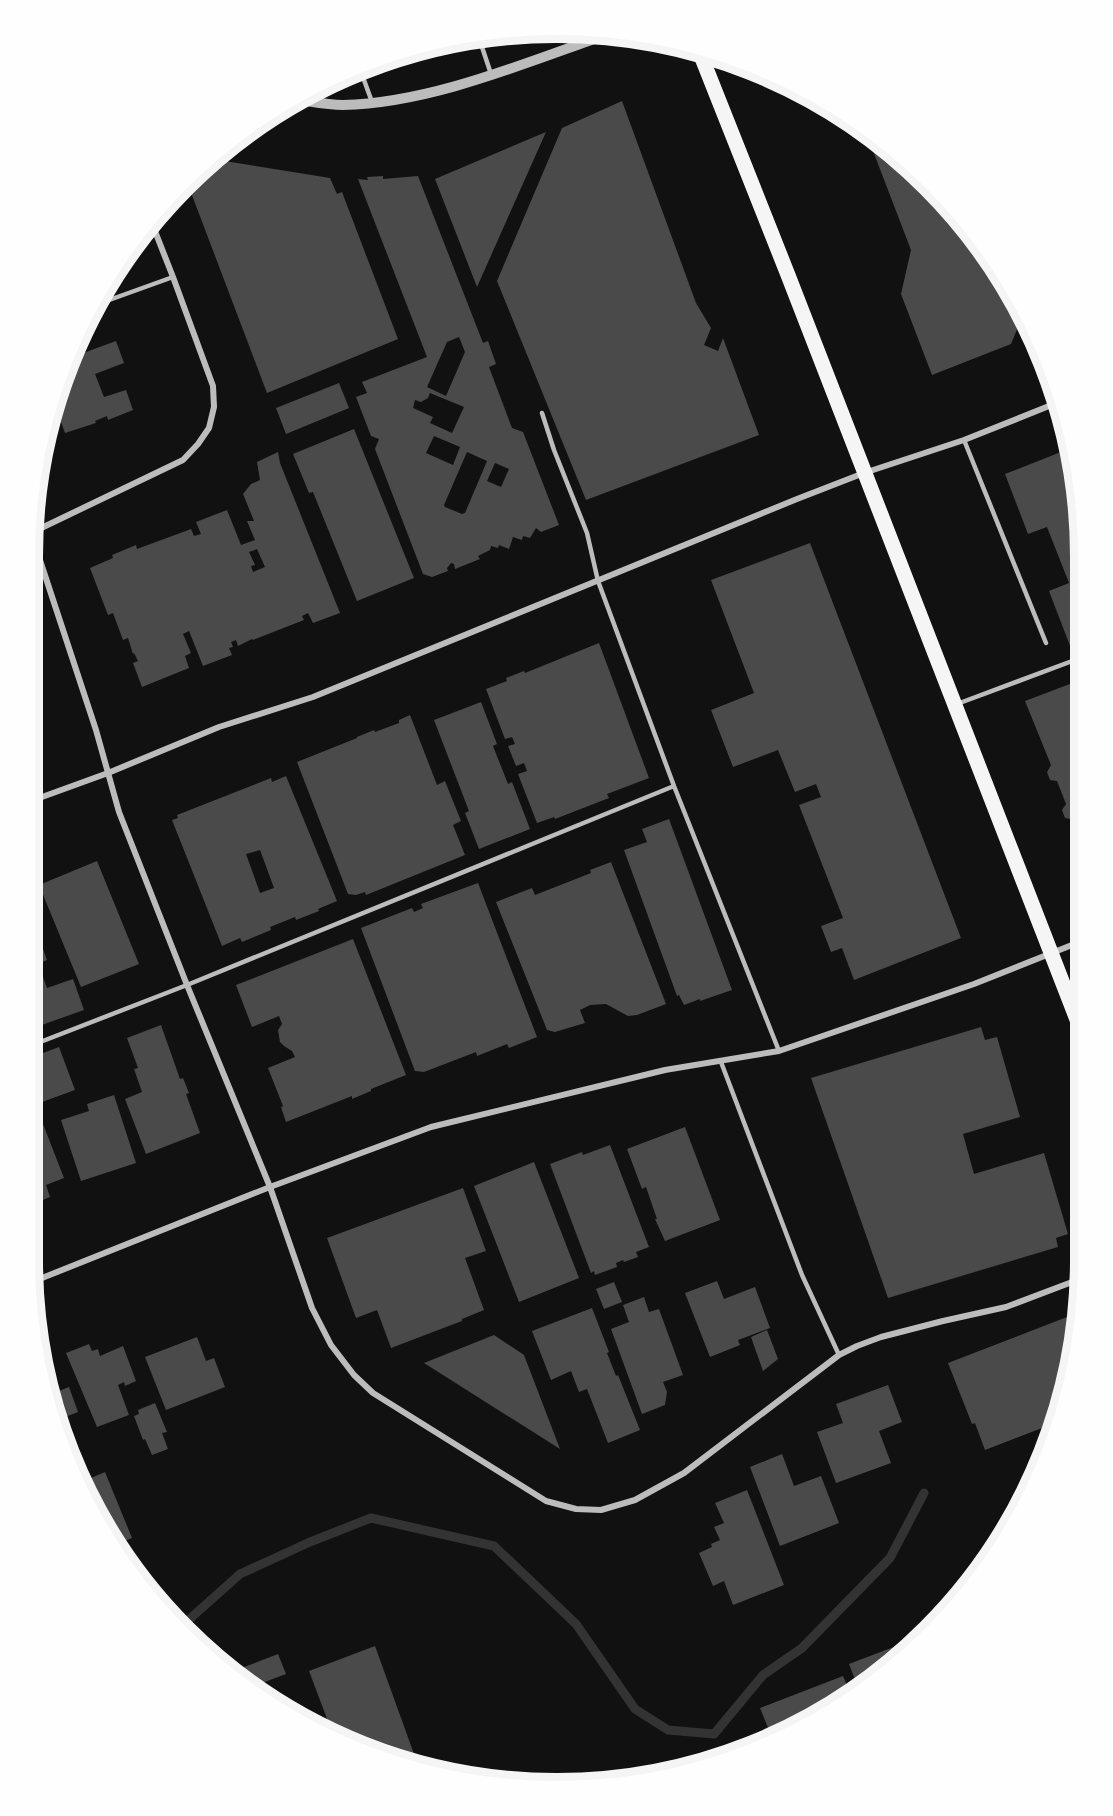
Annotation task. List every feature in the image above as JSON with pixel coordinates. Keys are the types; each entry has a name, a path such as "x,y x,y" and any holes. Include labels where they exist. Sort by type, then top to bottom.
{"main road":[{"path":"703,61 1074,1011"}],"street":[{"path":"311,101 341,105 399,99 491,74 590,40"},
{"path":"40,529 183,460 209,428 214,407 213,386 155,230"},
{"path":"39,798 219,727 313,697 797,499 864,473 964,440 1051,405"},
{"path":"39,558 119,812 187,986 270,1187 312,1308 331,1345 354,1376 373,1393 546,1501 576,1509 601,1510 635,1500 684,1473 839,1355 857,1346 881,1337 1006,1307 1073,1282"},
{"path":"40,1279 270,1187 431,1127 664,1070 779,1051 974,984 1074,944"}],"lane":[{"path":"481,44 491,74"},
{"path":"363,76 372,102"},
{"path":"106,301 173,277"},
{"path":"542,412 586,533 598,581 674,786 779,1051"},
{"path":"964,440 1046,643"},
{"path":"955,705 1074,660"},
{"path":"39,1043 187,986 674,786"},
{"path":"721,1062 802,1275 839,1355"}],"building":[{"path":"622,101 696,303 711,328 704,345 718,351 723,338 759,435 586,500 497,281 562,128"},
{"path":"546,132 477,287 435,179"},
{"path":"871,145 898,167 946,215 987,269 1019,324 1011,344 932,375 901,294 911,250"},
{"path":"223,161 330,178 337,194 342,192 398,339 267,393 191,191"},
{"path":"383,176 383,179 418,176 483,343 488,341 496,364 489,367 512,428 523,432 559,525 541,532 536,528 530,538 523,536 522,540 513,537 509,549 499,545 498,548 491,546 490,550 478,556 480,559 455,569 454,564 451,563 447,568 448,571 432,577 423,574 375,449 379,439 371,436 356,397 367,393 362,382 427,357 358,179 368,180 367,177","holes":["459,337 465,352 446,396 427,387 447,342","430,393 464,407 452,433 430,423 433,417 413,408 415,400 421,402 428,398","434,436 460,447 453,465 426,453","467,452 487,461 465,513 462,514 445,507","495,463 509,469 501,487 487,481"]},
{"path":"116,341 124,363 95,374 104,397 126,390 133,410 108,420 107,416 95,421 96,423 65,433 59,416 80,354"},
{"path":"339,383 349,408 286,434 276,408"},
{"path":"354,429 414,578 357,601 313,492 309,493 293,454"},
{"path":"1063,451 1073,523 1074,650 1072,651 1049,591 1069,583 1047,527 1028,534 1005,474"},
{"path":"278,452 280,463 340,613 313,623 308,613 302,616 304,620 238,646 236,640 231,642 233,647 229,648 232,655 203,666 189,631 183,634 191,653 185,656 189,668 142,687 133,663 138,661 128,638 123,640 113,613 108,615 90,568 136,545 137,549 191,529 194,536 201,534 196,522 227,510 241,545 255,540 247,521 254,521 243,494 251,484 260,480 257,462","holes":["257,549 265,567 253,572 251,566 255,565 249,552"]},
{"path":"810,543 961,938 854,980 842,948 831,952 821,926 843,918 799,805 821,797 816,784 795,792 778,750 733,767 711,710 754,693 711,580"},
{"path":"599,643 649,778 607,794 609,798 555,819 554,817 537,823 518,774 527,771 524,763 516,766 508,746 515,744 512,737 505,739 486,689 507,681 506,678 524,671 525,673"},
{"path":"1074,682 1074,823 1072,824 1070,819 1065,818 1062,810 1066,804 1057,781 1050,780 1047,772 1051,765 1025,701"},
{"path":"481,702 497,744 493,746 508,784 512,782 530,829 479,849 465,813 469,811 434,720"},
{"path":"410,715 437,785 445,781 461,821 453,825 465,855 366,895 365,892 356,895 348,894 297,762 374,730 375,732 399,723 399,720"},
{"path":"286,776 337,901 296,920 295,917 270,927 271,930 242,942 240,938 222,946 172,820 178,818 177,815 271,778 272,782","holes":["260,850 274,888 260,893 246,854"]},
{"path":"669,819 732,990 684,1005 679,995 677,996 624,850 647,842 642,829"},
{"path":"97,861 139,964 81,987 39,885"},
{"path":"611,862 666,1004 628,1016 606,1004 590,1005 580,1010 585,1023 555,1032 547,1030 496,902 532,888 535,895 591,873 590,870"},
{"path":"478,883 537,1037 509,1048 507,1044 477,1056 476,1052 424,1072 415,1071 361,928 412,908 414,912 423,908 421,904"},
{"path":"39,938 47,960 39,964"},
{"path":"353,939 406,1075 352,1099 352,1096 286,1122 281,1107 283,1106 268,1068 295,1057 292,1051 280,1042 278,1030 282,1024 279,1016 252,1027 236,985"},
{"path":"39,967 47,988 73,979 84,1010 39,1026"},
{"path":"161,1025 180,1079 183,1078 189,1093 186,1094 200,1133 146,1154 125,1099 142,1092 134,1069 138,1068 127,1038"},
{"path":"981,1027 985,1040 997,1037 1020,1117 963,1134 974,1174 1044,1153 1068,1234 1056,1238 1058,1247 888,1298 811,1078"},
{"path":"59,1047 75,1090 42,1102 39,1094 39,1055"},
{"path":"114,1095 136,1163 81,1181 61,1120 89,1111 87,1104"},
{"path":"39,1114 64,1178 46,1185 50,1197 39,1202"},
{"path":"685,1127 720,1220 665,1241 655,1219 657,1219 646,1187 642,1189 627,1149"},
{"path":"610,1145 649,1247 636,1252 638,1257 624,1262 623,1260 616,1263 617,1267 595,1275 594,1271 591,1273 550,1164"},
{"path":"534,1162 579,1278 519,1302 474,1186"},
{"path":"463,1188 486,1251 465,1258 484,1310 462,1321 391,1348 377,1310 356,1318 327,1238"},
{"path":"717,1281 724,1299 755,1287 770,1328 738,1340 740,1345 710,1357 685,1293"},
{"path":"614,1282 622,1302 604,1309 596,1289"},
{"path":"644,1297 649,1312 659,1309 683,1375 663,1382 667,1392 665,1405 642,1414 611,1329 629,1322 623,1305"},
{"path":"592,1308 616,1376 618,1375 640,1430 608,1443 587,1389 579,1392 571,1371 551,1380 532,1331"},
{"path":"1071,1315 1064,1360 1047,1426 985,1450 948,1363"},
{"path":"767,1330 778,1359 763,1371 751,1337"},
{"path":"494,1335 524,1355 560,1449 424,1363"},
{"path":"197,1337 206,1361 214,1358 225,1387 166,1410 145,1357"},
{"path":"89,1344 92,1351 98,1349 100,1356 123,1346 136,1381 125,1386 124,1382 118,1385 129,1415 97,1427 66,1353"},
{"path":"888,1385 902,1422 879,1431 891,1463 836,1483 817,1432 843,1423 836,1404"},
{"path":"69,1387 78,1412 64,1418 57,1392"},
{"path":"155,1403 167,1432 162,1433 168,1449 152,1455 145,1439 143,1440 134,1416 139,1414 138,1410"},
{"path":"782,1454 794,1486 821,1476 839,1523 780,1546 750,1467"},
{"path":"105,1472 132,1538 123,1542 88,1479"},
{"path":"747,1490 784,1585 733,1605 724,1581 713,1586 699,1553 720,1540 714,1527 724,1523 715,1503"},
{"path":"904,1643 856,1682 849,1664"},
{"path":"375,1646 415,1757 358,1738 329,1725 309,1671"},
{"path":"278,1654 286,1674 260,1684 240,1669"},
{"path":"843,1676 848,1687 815,1708 769,1731 760,1708"}],"waterway":[{"path":"187,1621 240,1574 310,1542 371,1518 494,1546 576,1624 635,1709 668,1730 714,1734 763,1675 802,1648 890,1558 924,1493"}]}
